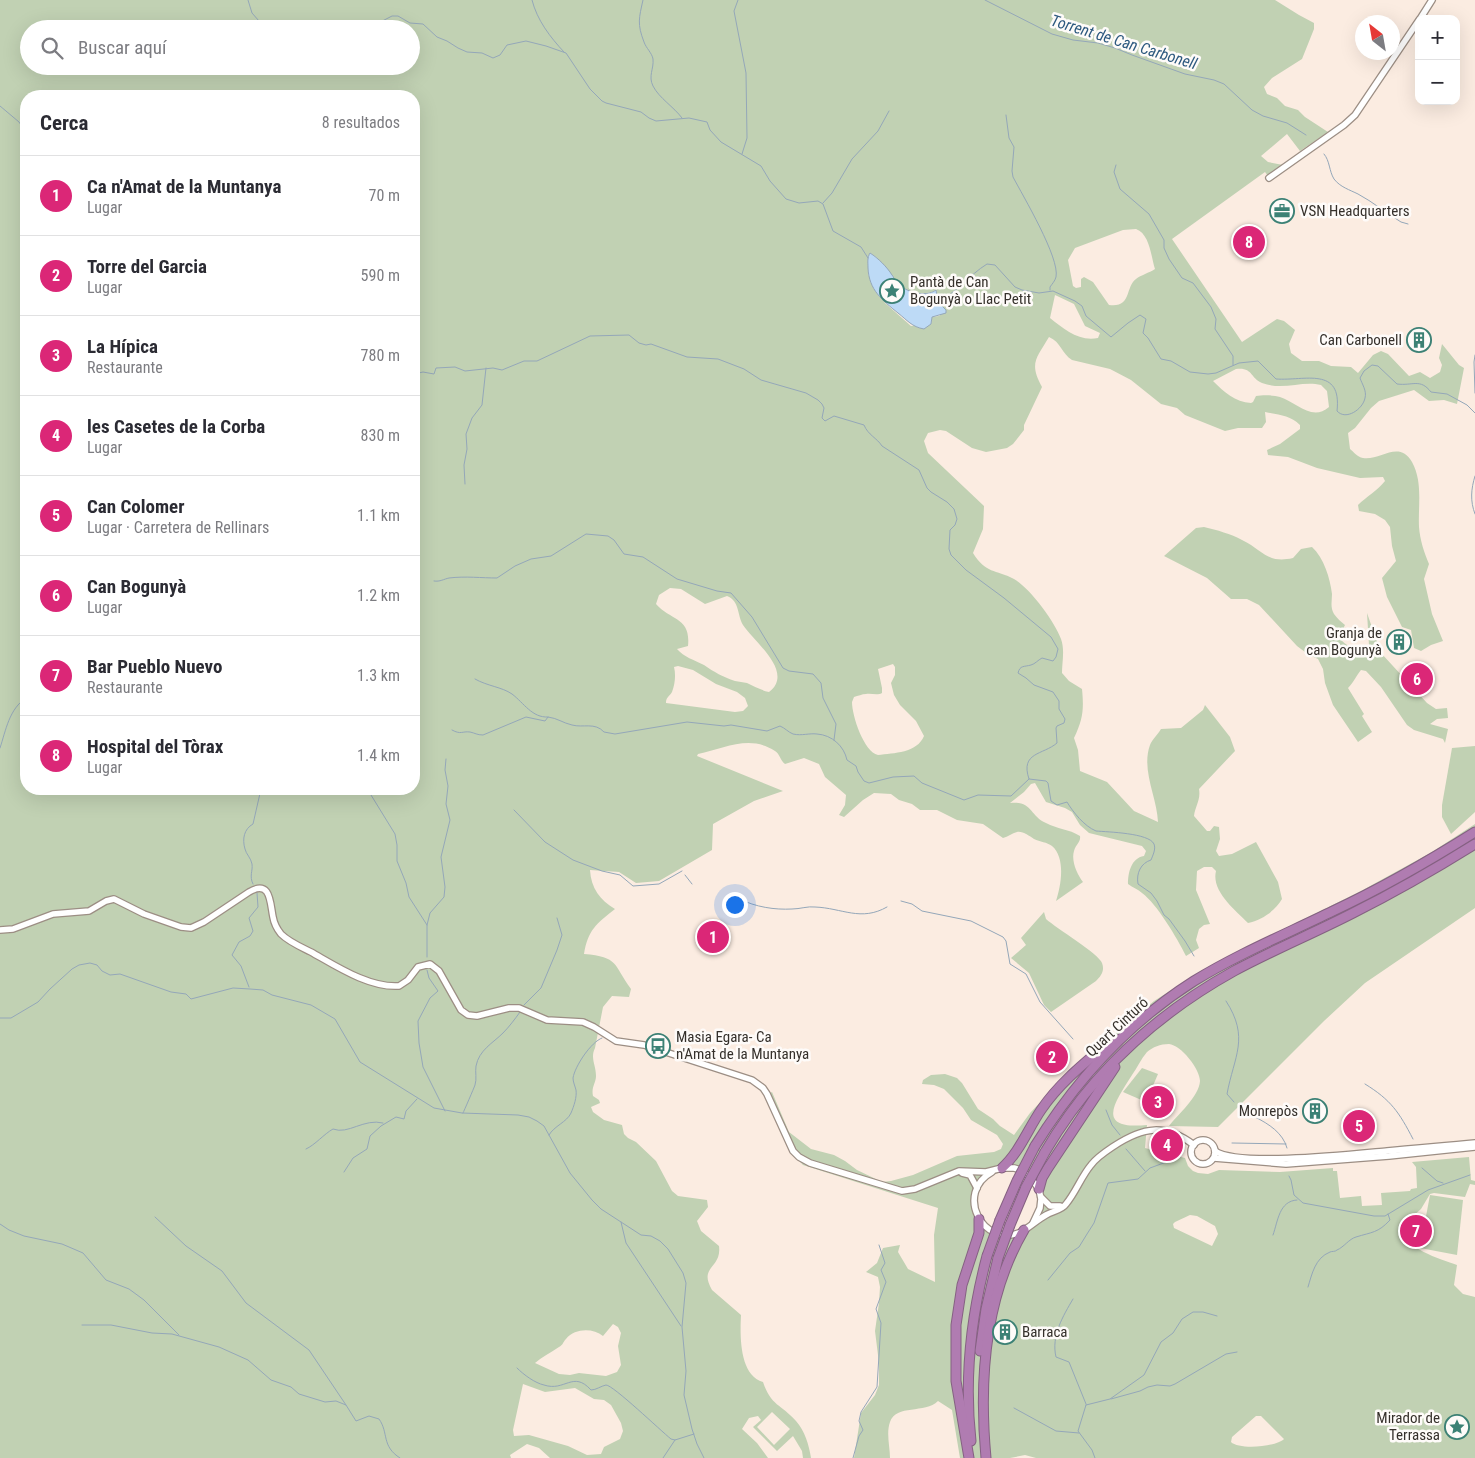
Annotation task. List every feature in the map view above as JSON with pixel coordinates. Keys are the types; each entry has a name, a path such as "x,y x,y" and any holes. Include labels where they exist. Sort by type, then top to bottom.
{"highway":[{"name":"Quart Cinturó","path":"973,1458 968,1400 970,1356 976,1308 988,1256 1000,1220 1035,1146 1060,1107 1080,1082 1129,1028 1148,1012 1195,981 1234,959 1397,878 1475,832"},
{"name":"Quart Cinturó","path":"984,1458 978,1410 980,1352 986,1309 998,1258 1026,1187 1065,1120 1087,1091 1110,1065 1176,1008 1235,971 1400,889 1475,844"},
{"path":"998,1169 1014,1155 1051,1096 1088,1060 1129,1028"},
{"path":"1040,1193 1042,1178 1048,1168 1114,1067 1139,1039"},
{"path":"969,1458 956,1381 956,1325 964,1276 979,1233 979,1219"},
{"path":"984,1458 982,1402 988,1338 1001,1284 1016,1244 1024,1230"}],"street":[{"path":"1422,15 1432,0"},
{"path":"1269,178 1344,125 1355,115 1415,26"},
{"path":"0,930 13,928 53,914 89,912 106,901 114,899 144,914 181,928 191,928 204,922 253,889 261,889 270,896 274,920 284,937 358,977 392,986 399,986 408,980 422,964 430,964 439,971 460,1010 468,1015 477,1016 509,1008 518,1008 544,1019 583,1022 616,1041 644,1045 752,1080 763,1088 767,1094 793,1151 807,1162 902,1191 915,1189 960,1171 1014,1168 1024,1172 1033,1180 1047,1205 1052,1207 1060,1206 1068,1201"},
{"path":"998,1169 984,1178 977,1188 974,1202 975,1211 988,1229 1000,1234 1014,1234 1060,1209 1068,1201 1094,1162 1132,1135 1148,1130 1163,1130 1194,1144"},
{"path":"1194,1144 1206,1140 1212,1143 1215,1151 1214,1158"},
{"path":"1215,1151 1222,1155 1236,1157 1279,1158 1413,1150 1475,1143"},
{"path":"1194,1144 1192,1154 1198,1163 1205,1164 1214,1158 1286,1164 1475,1147"},
{"path":"952,1174 970,1175 977,1188"},
{"path":"1033,1223 1040,1210 1040,1193"}],"green space":[{"path":"0,0 1275,0 1314,23 1314,29 1302,59 1272,78 1264,87 1267,94 1277,98 1285,106 1298,110 1305,117 1328,132 1300,151 1287,134 1261,156 1268,162 1283,165 1268,176 1265,172 1172,239 1242,342 1277,319 1284,321 1295,330 1289,344 1291,353 1302,361 1319,361 1331,366 1351,367 1358,373 1373,355 1381,351 1388,354 1409,376 1420,372 1430,378 1440,372 1442,365 1439,358 1442,344 1459,365 1464,368 1457,404 1444,400 1429,401 1414,390 1379,401 1355,428 1348,433 1350,449 1357,456 1369,458 1395,451 1407,455 1412,462 1419,486 1420,537 1429,564 1424,579 1432,614 1443,641 1421,651 1414,648 1411,630 1402,627 1387,597 1382,578 1396,561 1390,527 1385,520 1375,514 1359,511 1358,505 1385,481 1383,477 1360,478 1317,468 1288,457 1268,455 1267,450 1280,444 1300,429 1300,425 1288,417 1265,412 1266,422 1262,428 1238,428 1225,431 1185,415 1177,408 1161,404 1131,380 1110,369 1072,360 1049,337 1038,356 1035,366 1042,387 1024,425 1024,430 1013,444 1007,448 986,452 972,448 946,431 940,430 928,433 924,441 928,453 984,506 983,529 973,553 982,565 1020,583 1041,606 1058,632 1063,647 1062,673 1069,681 1082,689 1082,714 1074,738 1078,750 1080,771 1107,782 1134,811 1158,822 1148,774 1147,764 1150,745 1161,729 1181,728 1203,710 1205,705 1230,737 1235,751 1199,789 1194,816 1207,831 1210,831 1214,826 1219,827 1220,839 1216,851 1219,856 1232,854 1256,842 1278,882 1282,899 1272,911 1248,923 1220,893 1215,878 1216,871 1212,867 1204,867 1197,871 1196,890 1210,924 1204,925 1199,929 1196,940 1199,948 1186,956 1154,905 1148,898 1128,884 1133,863 1144,856 1146,851 1142,846 1089,833 1080,825 1072,812 1046,802 1035,783 1031,784 1010,803 1023,804 1046,823 1080,836 1073,859 1083,882 1056,901 1061,880 1061,865 1056,851 1052,846 1026,834 1019,832 1003,838 983,824 957,820 937,810 920,810 891,794 874,793 844,817 839,815 845,805 846,795 825,777 819,764 804,758 785,764 775,751 765,746 746,743 698,754 697,756 783,791 754,801 713,824 712,850 659,881 636,883 619,872 590,870 592,882 597,893 615,909 594,928 588,939 584,954 604,957 610,960 631,989 629,997 612,996 603,1007 593,1055 596,1076 593,1096 600,1103 591,1107 593,1112 604,1120 622,1125 624,1134 636,1142 656,1161 672,1191 678,1196 707,1200 708,1207 697,1221 701,1231 719,1246 719,1254 709,1272 708,1282 712,1290 741,1315 741,1343 745,1363 755,1378 763,1382 769,1396 791,1415 802,1429 811,1458 803,1458 802,1451 793,1436 777,1451 753,1427 761,1420 758,1416 749,1418 742,1429 757,1443 768,1458 550,1458 539,1448 527,1444 510,1455 511,1458 0,1458","holes":["1136,229 1141,232 1149,246 1155,269 1136,279 1130,287 1125,300 1116,305 1109,305 1093,282 1084,277 1081,279 1081,287 1076,288 1073,286 1068,260 1075,248 1123,230","870,253 882,263 900,286 909,291 920,293 936,290 937,300 946,310 939,316 932,317 931,324 911,326 885,303 868,274 868,257","1055,295 1074,304 1085,326 1100,333 1098,338 1084,338 1072,334 1050,318","1236,369 1242,369 1249,371 1258,381 1270,385 1321,385 1327,391 1329,407 1323,411 1310,412 1286,399 1265,395 1256,396 1251,403 1240,401 1230,396 1213,381","670,588 681,589 705,604 727,596 731,598 736,605 743,625 763,648 775,666 776,684 769,692 747,683 726,678 689,658 677,649 688,646 688,637 683,624 656,604 659,595","893,664 895,675 891,683 894,695 900,705 916,721 924,736 921,742 911,749 898,753 878,755 868,747 860,733 854,716 852,702 854,697 882,693 878,669","678,666 693,670 716,684 737,692 745,698 748,706 743,711 735,712 666,703 674,686 674,667","613,1324 618,1327 621,1333 618,1346 621,1365 617,1372 606,1376 579,1373 570,1375 559,1374 535,1363 560,1346 574,1333 584,1330 599,1333 603,1336","523,1384 545,1392 575,1388 594,1399 604,1400 611,1405 621,1423 623,1431 620,1439 604,1447 601,1454 587,1455 568,1446 529,1435 514,1436 513,1430","772,1412 790,1429 774,1445 757,1427"]},
{"path":"1204,527 1233,536 1271,558 1293,558 1301,549 1312,547 1323,562 1330,581 1334,614 1345,625 1340,635 1341,640 1347,645 1358,649 1369,645 1367,613 1381,653 1427,703 1436,709 1447,708 1448,718 1437,719 1430,724 1448,729 1445,743 1443,739 1414,730 1407,725 1381,687 1366,671 1361,670 1348,688 1364,714 1362,716 1372,732 1358,742 1333,705 1325,683 1323,669 1318,659 1297,646 1259,605 1247,599 1231,599 1207,578 1164,556 1196,528"},
{"path":"1475,746 1475,812 1451,834 1442,817 1442,805 1452,748"},
{"path":"1475,824 1475,908 1365,983 1324,1021 1218,1127 1169,1126 1192,1099 1199,1087 1200,1081 1197,1070 1189,1058 1174,1045 1169,1044 1157,1046 1147,1052 1120,1095 1113,1112 1114,1118 1120,1123 1147,1125 1145,1148 1185,1158 1188,1166 1198,1173 1208,1174 1219,1170 1280,1172 1333,1168 1333,1171 1337,1171 1340,1198 1361,1196 1362,1206 1382,1205 1381,1193 1410,1191 1417,1188 1416,1167 1412,1162 1469,1157 1471,1180 1475,1181 1475,1185 1470,1184 1465,1197 1430,1194 1421,1209 1402,1226 1403,1234 1414,1246 1432,1256 1457,1265 1454,1285 1463,1294 1475,1297 1475,1458 1036,1458 1025,1455 1010,1458 960,1458 952,1410 938,1401 926,1407 904,1411 893,1416 888,1431 890,1458 854,1458 861,1413 875,1395 879,1385 879,1363 875,1331 880,1287 878,1277 866,1272 877,1263 883,1248 900,1245 898,1252 908,1269 935,1282 934,1235 938,1208 803,1165 790,1151 765,1096 772,1092 789,1132 811,1149 834,1155 857,1170 882,1182 913,1175 957,1156 994,1152 1001,1149 1003,1144 997,1135 971,1120 963,1108 944,1089 934,1085 922,1084 923,1080 931,1075 945,1074 957,1078 978,1109 1014,1135 1030,1113 1065,1076 1154,1001 1200,972 1361,891 1432,852","holes":["1006,1171 1021,1174 1030,1182 1036,1192 1037,1203 1035,1215 1028,1224 1018,1230 1005,1232 994,1229 985,1222 977,1205 977,1197 983,1183 997,1173","1190,1215 1197,1216 1215,1226 1218,1234 1212,1246 1174,1228 1173,1224","1256,1416 1261,1416 1284,1439 1266,1446 1249,1447 1231,1442 1232,1437"]},
{"path":"1044,912 1046,919 1086,947 1099,959 1103,968 1101,975 1096,981 1051,1012 1044,1005 1029,973 1011,958 1026,945 1021,938"},
{"path":"1142,1068 1158,1074 1146,1102 1123,1092"},
{"path":"1430,1195 1463,1200 1457,1255 1420,1248"}],"water":[{"name":"Pantà de Can Bogunyà o Llac Petit","path":"870,253 882,263 896,282 904,289 921,294 936,290 938,302 946,310 946,313 932,317 931,324 924,329 910,323 877,294 869,276 868,258"}],"waterway":[{"path":"248,0 252,13 258,20"},
{"path":"532,0 545,28 564,52"},
{"path":"643,0 640,26 644,42 653,59 651,76 653,86 659,95 682,118"},
{"path":"738,0 734,11 746,73 747,138 742,154"},
{"name":"Torrent de Can Carbonell","path":"985,0 1052,34 1073,40 1098,43 1185,74 1224,84 1252,110 1263,116 1287,123 1306,135"},
{"path":"384,20 392,16 398,16 405,20"},
{"path":"420,24 423,24 437,37 458,48 467,52 482,53 493,58 500,55 507,45 526,41 546,46 566,53 590,89 606,103 641,112 656,121 689,118 707,122 710,130 721,142 761,166 770,181 786,199 799,203 818,201 823,204 833,231 861,247 868,258"},
{"path":"0,106 20,123"},
{"path":"823,203 832,193 852,159 878,131 889,111"},
{"path":"1006,115 1009,138 1014,147 1013,177 1040,227 1056,268 1056,277 1050,290"},
{"name":"Torrent de Can Carbonell","path":"1324,154 1332,176 1339,184 1364,197 1401,222 1408,224"},
{"path":"1116,165 1114,172 1120,189 1149,214 1164,240 1164,248 1169,259 1182,278 1193,283 1211,307 1216,319 1215,329 1233,356 1233,365"},
{"path":"937,302 951,294 987,264 995,265 1015,287 1039,293 1053,291 1075,301 1082,306 1086,316 1111,337 1140,315 1146,319 1143,333 1161,359 1171,361 1190,372 1216,373 1239,363 1258,361 1276,379 1309,378 1328,382 1334,387 1337,397 1337,411 1345,415 1358,410 1364,402 1365,393 1360,378 1364,371 1372,365 1378,366 1397,384 1423,385 1431,392 1447,394 1467,405 1475,413"},
{"path":"420,373 434,374 436,368 455,367 465,371 493,368 502,370 524,361 537,361 590,336 629,335 639,343 651,344 687,357 718,359 744,369 761,380 806,393 822,404 824,408 822,418 825,421 834,416 864,425 882,446 919,470 927,488 954,509 957,519 955,525 950,530 949,549 951,555 966,570 1004,598 1051,637 1058,649 1053,661 1042,658 1032,664 1021,667 1018,673 1034,685 1053,692 1059,701 1059,709 1065,719 1064,723 1056,728 1057,743 1030,759 1027,770 1029,779 1046,781 1051,801 1057,805 1067,802 1079,818 1092,829 1137,835 1151,840 1155,846 1154,850 1151,860 1144,863 1139,872 1138,884 1151,893 1164,915 1169,919 1194,956"},
{"path":"1475,355 1475,393"},
{"path":"465,484 466,434 472,418 482,405 486,368"},
{"path":"1475,476 1472,495 1475,514"},
{"path":"434,581 455,577 497,578 515,566 531,559 551,556 586,534 608,536 614,540 624,554 643,557 677,579 717,591 731,593 752,617 783,668 789,671 813,674 821,683 823,698 836,724 834,740"},
{"path":"475,679 512,694 533,713 542,717 548,717"},
{"path":"0,748 6,727 20,703"},
{"path":"452,730 483,735 526,717 545,721 548,717 576,726 597,727 604,732 615,734 687,722 731,725 767,731 780,726 793,734 817,734 832,739 843,750 847,760 856,766 864,781 869,783 893,777 914,776 922,783 964,800 978,795 1011,796 1029,779"},
{"path":"427,957 427,925 430,913 444,897 445,887 441,857 450,820 446,804 448,786 445,770 446,759"},
{"path":"253,884 251,878 252,864 244,845 244,838 246,831 253,824 260,795"},
{"path":"371,795 395,834 397,861 406,883 409,897 427,925"},
{"path":"514,810 545,842 573,860 602,871 620,875 633,886 659,884 682,871"},
{"path":"685,875 692,884"},
{"path":"249,987 241,966 232,955 239,942 250,936 253,931 249,918 258,907 257,893"},
{"path":"740,899 759,906 779,909 812,907 860,914 878,911 887,907"},
{"path":"901,901 912,904 922,911 971,921 1003,937 1006,941 1010,964 1026,974 1040,1002 1073,1039"},
{"path":"524,1005 541,988 557,950 562,935 557,918"},
{"path":"0,1018 11,1018 38,1002 72,969 79,965 90,963 97,965 102,971 110,975 120,974 171,992 186,994 191,999 233,988 263,990 272,995 311,1005 335,1019 360,1062 434,1108 462,1113 518,1115 537,1121 544,1126 570,1173 592,1200 601,1209 641,1235 651,1236 660,1241 668,1249 683,1273 686,1283 682,1327 686,1371 684,1395 692,1429 704,1458"},
{"path":"427,970 429,978 438,991 430,998 418,1021 419,1043 423,1067 445,1111"},
{"path":"1226,1001 1233,1014 1239,1037 1227,1094 1234,1102"},
{"path":"463,1113 475,1085 476,1066 480,1056 505,1031 520,1012"},
{"path":"549,1135 571,1113 576,1096 573,1080 574,1073 589,1049 602,1038"},
{"path":"1365,1084 1394,1107 1413,1139"},
{"path":"344,1172 353,1158 367,1149 370,1136 381,1126 396,1117 404,1119 406,1111 417,1099"},
{"path":"1106,1110 1112,1125 1120,1135"},
{"path":"1255,1117 1275,1130 1287,1148"},
{"path":"306,1149 333,1129 344,1130 369,1123 383,1123"},
{"path":"1232,1143 1286,1144"},
{"path":"1126,1149 1145,1171"},
{"path":"1048,1280 1070,1253 1079,1247 1094,1223 1108,1183 1138,1179 1150,1168 1180,1157"},
{"path":"1422,1168 1437,1181 1443,1183"},
{"path":"1289,1176 1294,1195 1303,1203 1374,1216 1385,1216 1428,1190 1470,1175"},
{"path":"1273,1235 1283,1208 1291,1201 1297,1200"},
{"path":"1308,1287 1315,1267 1321,1258 1330,1252 1340,1249 1353,1238 1374,1232 1382,1227 1390,1220 1388,1214"},
{"path":"155,1217 186,1246 222,1271 246,1303 309,1350 346,1405"},
{"path":"621,1222 626,1243 681,1326"},
{"path":"0,1224 24,1236 62,1244 83,1253 106,1280 129,1289 144,1300 179,1335"},
{"path":"853,1458 859,1436 863,1430 859,1421 861,1412 877,1387 881,1323 876,1309 886,1282 881,1270 885,1263 879,1245"},
{"path":"1073,1299 1059,1326 1055,1349 1056,1357 1069,1362 1086,1404"},
{"path":"1086,1405 1110,1399 1144,1375 1161,1342 1173,1333 1182,1319 1193,1312 1203,1312 1217,1316"},
{"path":"82,1325 111,1325 152,1333 172,1334 219,1347 248,1360 271,1380 291,1387 299,1394 325,1402 336,1401 346,1405 356,1421 369,1416 379,1419 390,1449 400,1458"},
{"path":"1111,1399 1157,1385 1170,1386 1226,1354 1237,1352"},
{"path":"517,1368 533,1381 551,1386 574,1381 585,1384 591,1390 606,1385 627,1400 671,1439 675,1440 694,1434"},
{"path":"1086,1405 1078,1431 1092,1450 1095,1458"},
{"path":"1014,1408 1056,1431 1079,1433"},
{"path":"663,1458 675,1440"}],"place":[{"name":"VSN Headquarters","path":"1282,211"},
{"name":"Hospital del Tòrax","path":"1249,242"},
{"name":"Pantà de Can Bogunyà o Llac Petit","path":"892,291"},
{"name":"Can Carbonell","path":"1419,340"},
{"name":"Granja de can Bogunyà","path":"1399,642"},
{"name":"Can Bogunyà","path":"1417,679"},
{"name":"Ca n'Amat de la Muntanya","path":"713,937"},
{"name":"Masia Egara- Ca n'Amat de la Muntanya","path":"658,1046"},
{"name":"Torre del Garcia","path":"1052,1057"},
{"name":"La Hípica","path":"1158,1102"},
{"name":"Monrepòs","path":"1315,1111"},
{"name":"Can Colomer","path":"1359,1126"},
{"name":"les Casetes de la Corba","path":"1167,1145"},
{"name":"Bar Pueblo Nuevo","path":"1416,1231"},
{"name":"Barraca","path":"1005,1332"},
{"name":"Mirador de Terrassa","path":"1457,1427"}]}
